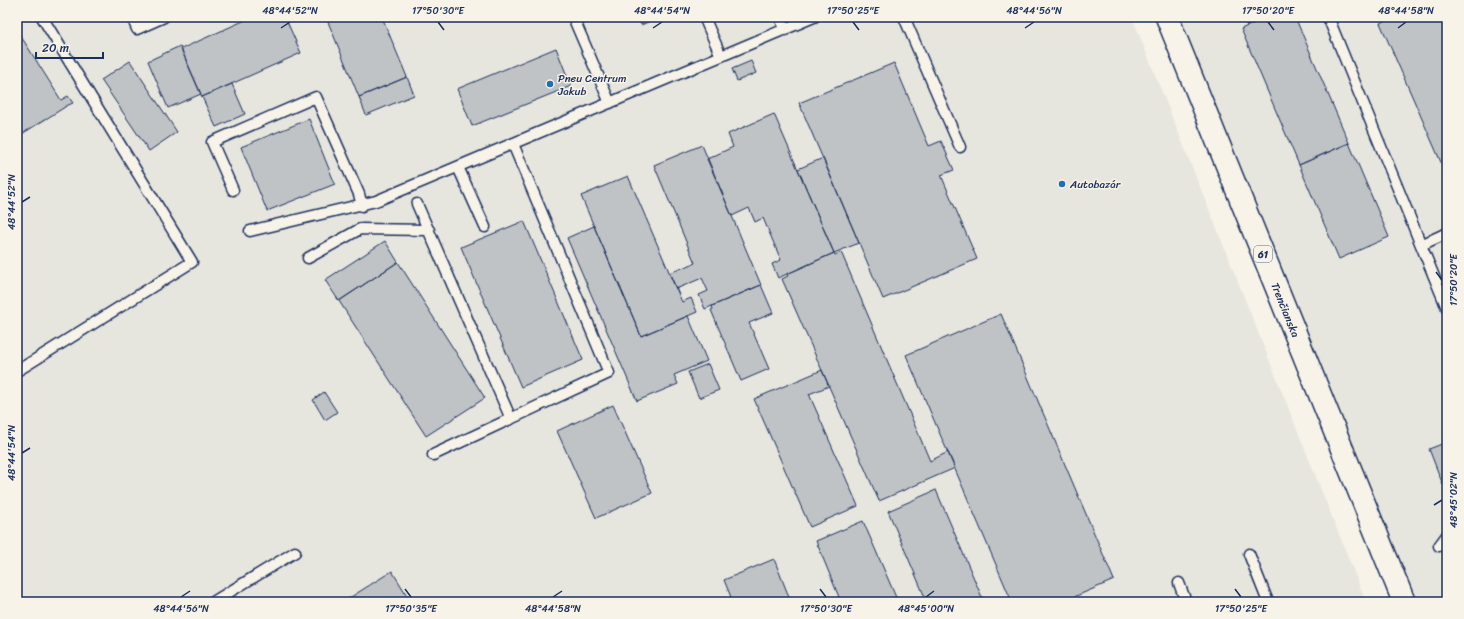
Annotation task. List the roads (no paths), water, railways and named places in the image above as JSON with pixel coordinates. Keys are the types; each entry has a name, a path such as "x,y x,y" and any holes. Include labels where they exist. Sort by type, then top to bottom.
{"main road":[{"name":"Trenčianska","path":"1167,17 1404,602"}],"lane":[{"path":"17,371 192,262 42,17"},
{"path":"132,17 136,29 164,17"},
{"path":"573,17 610,103"},
{"path":"704,17 721,56"},
{"path":"780,17 785,30"},
{"path":"250,231 376,202 814,17"},
{"path":"904,17 960,147"},
{"path":"1328,17 1447,308"},
{"path":"233,190 212,142 316,97 359,194 362,206"},
{"path":"433,455 609,373 513,144"},
{"path":"458,167 485,227"},
{"path":"418,204 511,419"},
{"path":"308,258 360,229 429,230"},
{"path":"1421,245 1447,233"},
{"path":"1439,546 1447,535"},
{"path":"213,602 295,552"},
{"path":"1249,554 1268,602"},
{"path":"1179,583 1186,602"}],"place":[{"name":"Pneu Centrum Jakub","path":"550,84"},
{"name":"Autobazár","path":"1062,184"}]}
